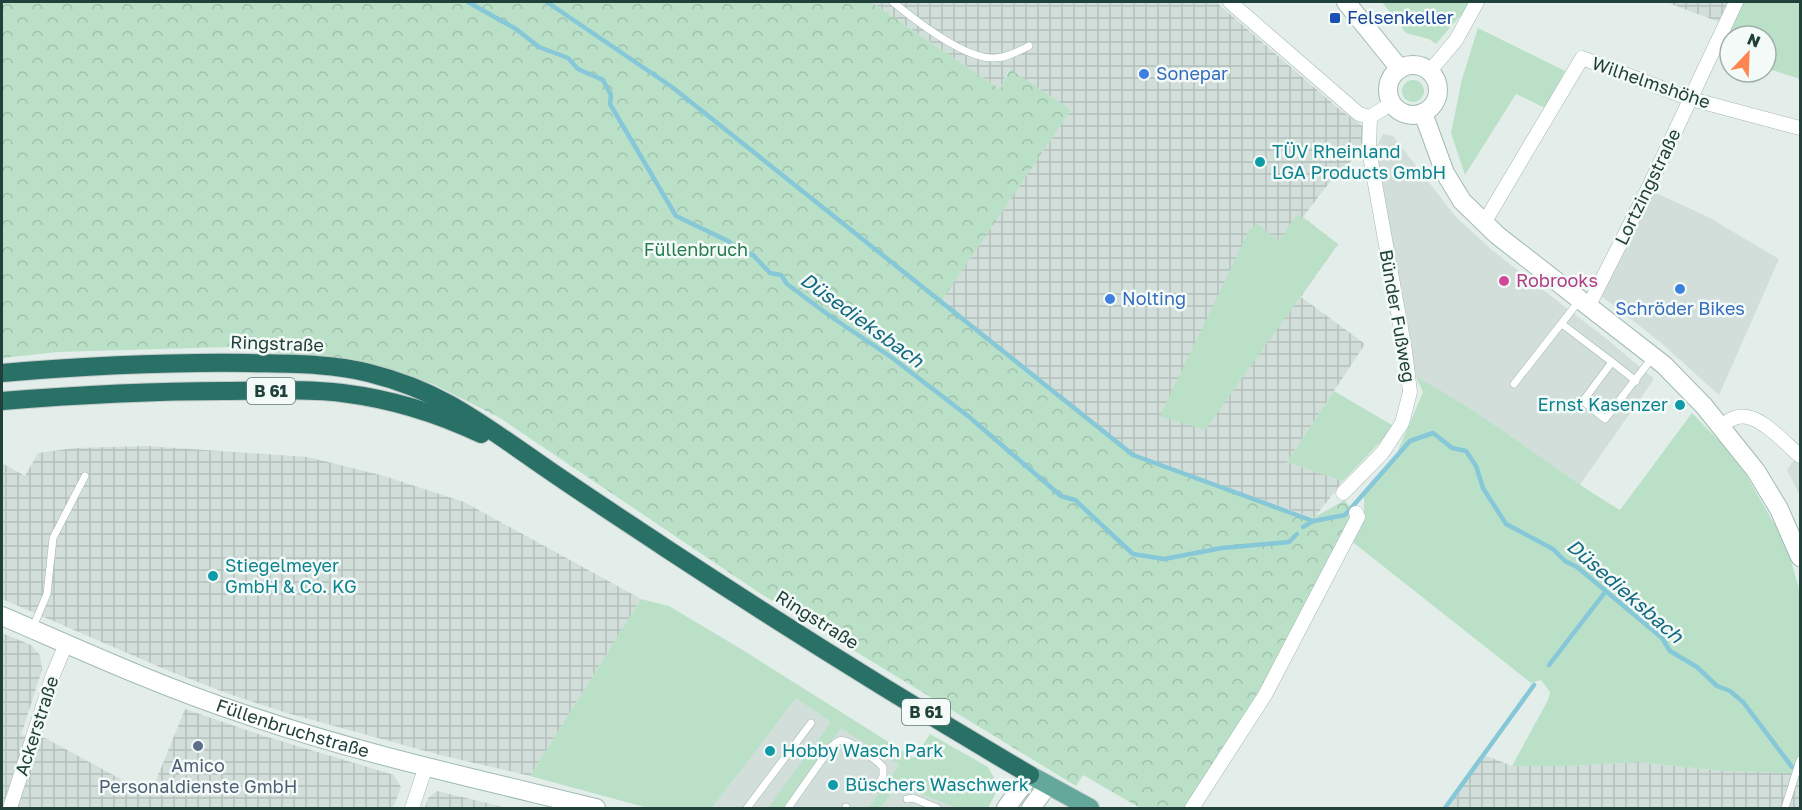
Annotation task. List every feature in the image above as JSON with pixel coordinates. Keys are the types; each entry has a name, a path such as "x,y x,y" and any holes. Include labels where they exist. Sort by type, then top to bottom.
{"highway":[{"name":"Ringstraße","path":"2,373 122,364 194,362 326,366 365,372 425,391 490,427 529,456 822,649 1030,775"},
{"name":"Ringstraße","path":"2,401 133,392 341,393 416,407 458,422 529,456"}],"main road":[{"path":"1346,2 1400,69"},
{"path":"1410,65 1421,66 1430,72 1436,80 1438,89 1437,99 1431,107 1423,113 1414,115 1398,110 1389,94 1389,85 1393,76 1400,69 1410,65"},
{"path":"1423,113 1445,173 1462,201 1484,223 1654,356 1680,381 1721,426 1756,471 1779,508 1800,557"},
{"name":"Füllenbruchstraße","path":"2,616 187,694 241,713 322,739 596,808"},
{"path":"1006,808 1030,775"},
{"name":"Ringstraße","path":"1030,775 1090,808"},
{"path":"1031,808 1048,785"}],"street":[{"path":"1230,2 1359,114 1370,117 1392,103"},
{"path":"1430,72 1456,40 1477,2"},
{"name":"Lortzingstraße","path":"1584,303 1691,99 1737,2"},
{"name":"Wilhelmshöhe","path":"1484,223 1582,58 1691,99 1800,129"},
{"name":"Bünder Fußweg","path":"1343,493 1383,452 1402,423 1410,392 1405,351 1369,150 1370,117"},
{"path":"1721,426 1731,418 1748,417 1769,429 1800,456"},
{"path":"1192,808 1265,695 1358,517 1356,513"},
{"name":"Ackerstraße","path":"10,808 53,675 66,644"},
{"path":"412,808 426,766"}],"lane":[{"path":"893,2 923,25 977,55 998,58 1029,46"},
{"path":"1514,384 1562,324 1584,303"},
{"path":"1562,324 1636,381"},
{"path":"1612,362 1583,401 1605,420 1654,356"},
{"path":"32,629 47,594 53,538 85,476"},
{"path":"747,808 811,723"},
{"path":"788,808 831,747 839,740 846,741 883,767 883,776 876,789 867,790 857,783"},
{"path":"1785,808 1800,760"},
{"path":"907,799 913,798 936,808"}],"shaded area":[{"path":"871,2 1216,2 1338,108 1365,128 1361,151 1329,183 1303,217 1338,244 1301,297 1365,344 1287,462 1343,481 1314,518 1133,456 939,303 1071,110 1009,69 1000,89"},
{"path":"1666,2 1741,2 1731,24 1719,24 1719,22"},
{"path":"1383,134 1393,136 1455,216 1493,251 1608,340 1654,379 1579,486 1476,413 1416,377 1378,159 1377,146"},
{"path":"1654,192 1710,218 1779,259 1719,395 1659,341 1600,295"},
{"path":"147,446 308,457 384,476 464,502 641,599 530,776 440,755 287,713 169,671 2,599 2,463 25,476 38,453 75,448"},
{"path":"1800,452 1800,495 1787,470"},
{"path":"2,633 31,645 40,655 42,670 21,735 45,738 150,795 185,709 261,735 394,775 401,787 393,808 2,808"},
{"path":"796,698 899,765 868,808 712,808"},
{"path":"1484,755 1512,766 1570,766 1637,762 1722,771 1791,773 1800,781 1800,808 1447,808"},
{"path":"897,785 956,808 880,808"},
{"path":"437,791 508,808 425,808 428,798"}],"green space":[{"name":"Füllenbruch","path":"2,2 871,2 1000,89 1010,69 1071,110 940,303 1133,456 1313,518 1345,500 1355,516 1261,693 1187,808 1140,808 1083,775 1076,786 758,592 500,418 431,383 347,361 229,347 58,352 2,358"},
{"path":"1382,2 1469,2 1461,17 1436,44 1429,39 1406,33"},
{"path":"1741,2 1800,2 1800,79 1778,72 1778,24 1731,24"},
{"path":"1478,28 1565,71 1545,108 1516,94 1465,175 1451,133 1462,79"},
{"path":"1413,80 1423,87 1424,91 1417,101 1413,102 1403,95 1402,91 1409,81"},
{"path":"1298,214 1338,244 1205,430 1160,416 1249,230 1257,224 1279,240"},
{"path":"1416,377 1468,408 1620,510 1692,413 1721,443 1746,475 1786,544 1800,592 1800,781 1791,773 1722,771 1637,762 1570,766 1512,766 1548,700 1550,692 1541,680 1531,683 1350,540 1364,520 1364,492 1394,460 1423,392"},
{"path":"1334,391 1392,425 1384,438 1343,481 1287,462"},
{"path":"641,599 669,606 914,758 930,734 988,767 999,787 988,808 956,808 898,785 880,808 868,808 899,765 841,728 783,808 768,808 831,722 796,698 712,808 648,808 530,776"}],"waterway":[{"name":"Düsedieksbach","path":"468,2 516,29 539,47 568,58 578,69 603,80 611,95 610,104 676,216 728,241 741,251 753,255 770,273 781,275 787,284 891,357 968,416 1061,496 1075,500 1133,554 1164,559 1222,548 1289,542 1297,534"},
{"path":"547,2 672,87 1133,455 1313,521"},
{"name":"Düsedieksbach","path":"1303,527 1313,521 1345,515 1410,441 1433,433 1452,448 1466,451 1476,466 1483,488 1506,524 1553,549 1565,561 1577,567 1662,638 1670,651 1697,667 1717,686 1730,691 1743,702 1792,767"},
{"path":"1549,665 1606,591"},
{"path":"1445,808 1534,685"}],"place":[{"name":"Felsenkeller","path":"1335,18"},
{"name":"Sonepar","path":"1144,74"},
{"name":"TÜV Rheinland LGA Products GmbH","path":"1260,162"},
{"name":"Robrooks","path":"1504,281"},
{"name":"Schröder Bikes","path":"1680,289"},
{"name":"Nolting","path":"1110,299"},
{"name":"Ernst Kasenzer","path":"1680,405"},
{"name":"Stiegelmeyer GmbH & Co. KG","path":"213,576"},
{"name":"Amico Personaldienste GmbH","path":"198,746"},
{"name":"Hobby Wasch Park","path":"770,751"},
{"name":"Büschers Waschwerk","path":"833,785"}]}
